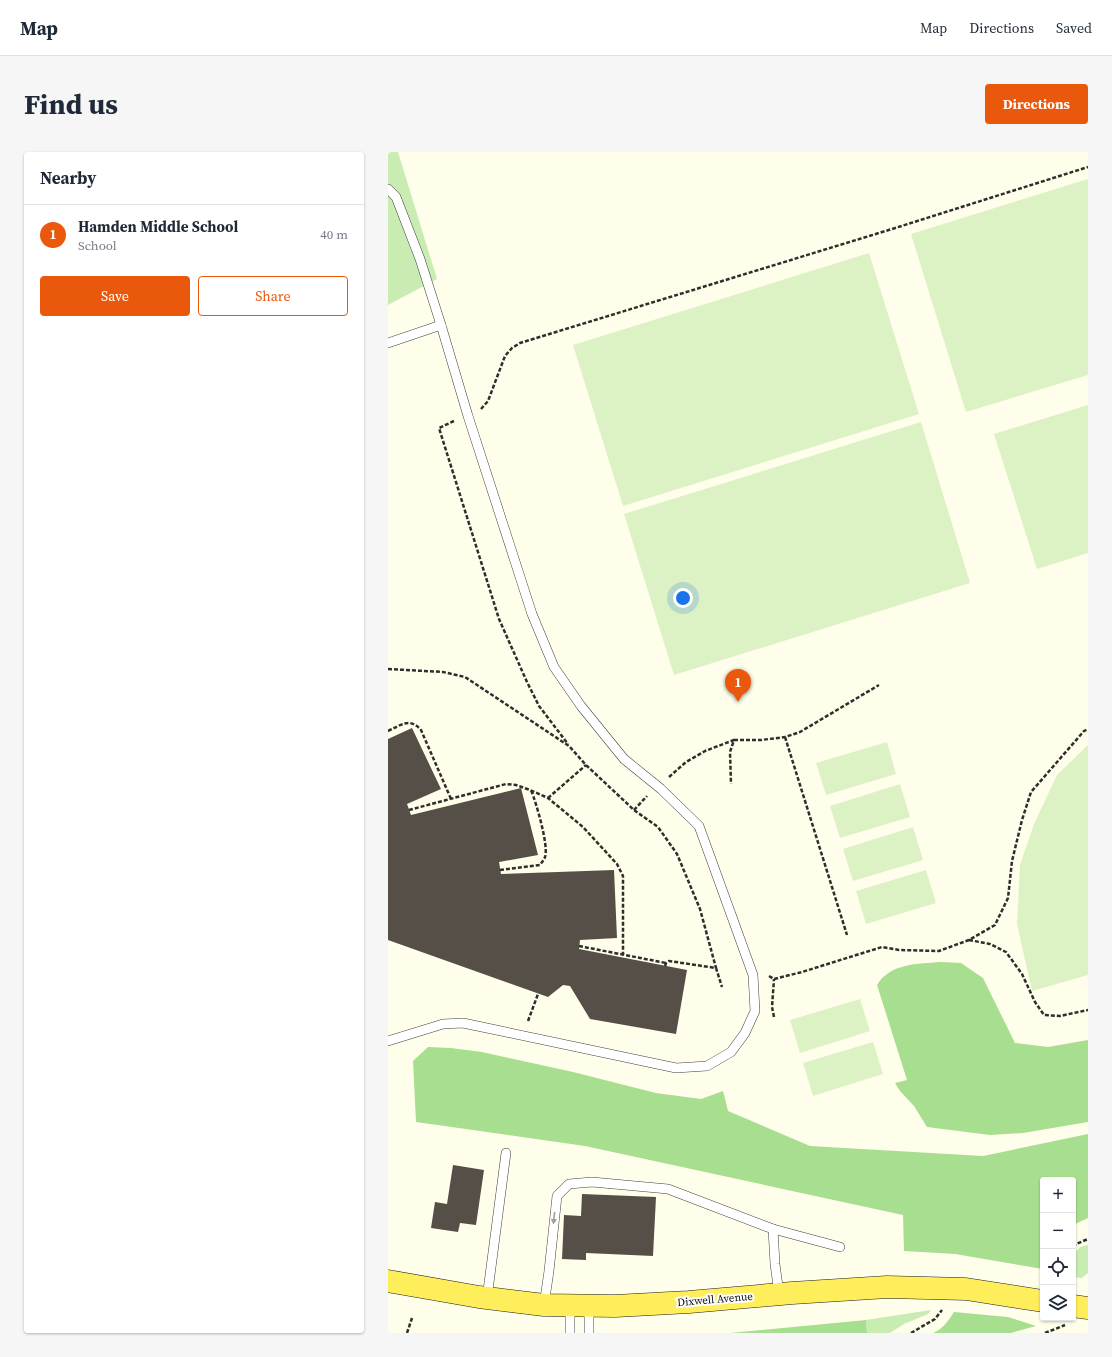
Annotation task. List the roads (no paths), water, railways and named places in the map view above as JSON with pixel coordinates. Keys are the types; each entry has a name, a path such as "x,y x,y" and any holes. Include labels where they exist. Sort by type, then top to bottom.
{"main road":[{"name":"Dixwell Avenue","path":"388,1280 487,1298 544,1305 615,1306 887,1287 966,1289 1040,1301"},
{"path":"1076,1306 1088,1308"}],"lane":[{"path":"388,189 396,197 420,258 468,416 530,607 554,667 581,706 624,759 661,789 699,826 753,975 755,1010 745,1033 731,1052 707,1066 676,1068 463,1023 442,1024 388,1041"},
{"path":"388,344 441,325"},
{"path":"487,1298 506,1153"},
{"path":"544,1305 557,1196 569,1184 592,1182 668,1189 773,1229 840,1247"},
{"path":"773,1229 775,1264 779,1294"},
{"path":"570,1333 580,1306"},
{"path":"580,1306 589,1333"}],"place":[{"name":"Hamden Middle School","path":"738,702"}]}
